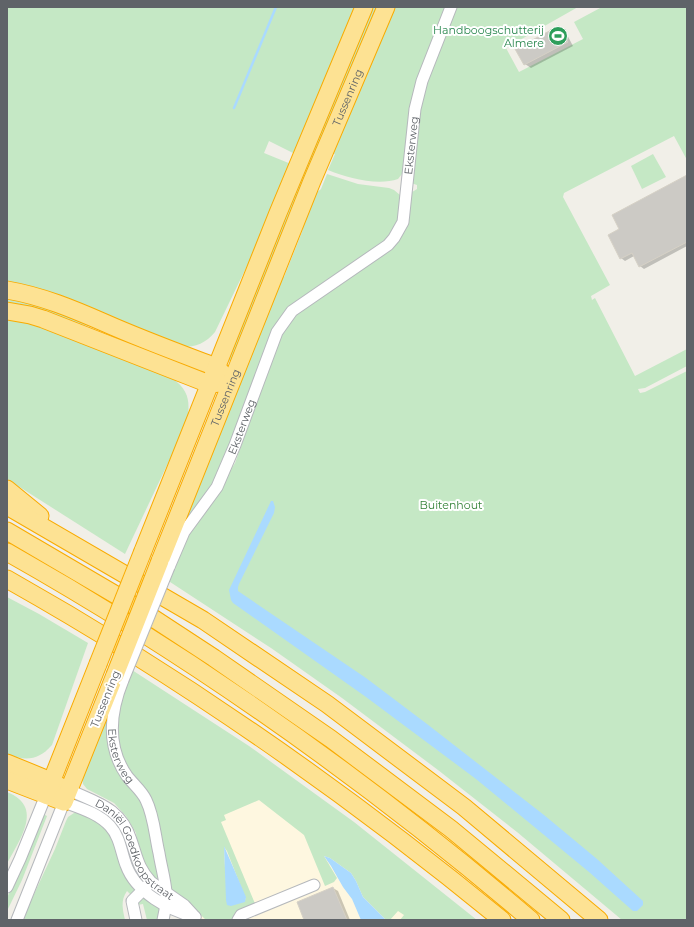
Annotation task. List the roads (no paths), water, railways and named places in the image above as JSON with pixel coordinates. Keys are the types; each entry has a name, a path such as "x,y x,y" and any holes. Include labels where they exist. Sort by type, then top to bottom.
{"highway":[{"name":"Tussenring","path":"48,788 293,174 364,7"},
{"name":"Tussenring","path":"66,796 119,678 165,564 231,383 312,181 386,7"},
{"path":"7,290 49,300 216,367 231,383"},
{"path":"7,311 30,315 54,322 209,384 231,383"},
{"path":"7,489 72,543"},
{"path":"7,506 203,620 326,704 464,807 599,920"},
{"path":"7,531 133,605 214,658 331,740 451,829 561,920"},
{"path":"7,552 126,622 204,672 268,716 417,826 531,920"},
{"path":"7,579 60,609 156,668 273,746 415,851 502,920"},
{"path":"7,584 60,609"},
{"path":"7,764 48,788 66,796"},
{"path":"7,780 48,788"}],"street":[{"name":"Eksterweg","path":"165,564 184,532 217,487 235,446 277,332 292,311 388,245 394,238 403,222 415,109 422,80 451,7"},
{"name":"Eksterweg","path":"119,678 112,720 114,745 122,768 127,777 146,799 151,814 163,878 164,904"},
{"path":"7,887 20,859 48,788"},
{"path":"17,920 66,796"},
{"name":"Daniël Goedkoopstraat","path":"66,796 98,816 111,827 120,844 129,873 147,886 164,904 182,914 197,919"},
{"path":"238,920 241,915 314,885"},
{"path":"136,920 132,901 147,886"}],"water":[{"path":"271,501 273,501 275,507 274,513 239,584 238,591 366,678 544,815 597,859 643,901 643,905 637,911 633,911 589,872 476,779 366,697 233,603 229,590"},
{"path":"224,846 246,897 245,902 231,906 227,905 226,900"},
{"path":"324,856 330,858 351,873 363,897 386,920 361,920 352,899"}],"waterway":[{"path":"234,108 276,7"}],"place":[{"name":"Handboogschutterij Almere","path":"558,36"}],"park label":[{"name":"Buitenhout","path":"451,505"}]}
